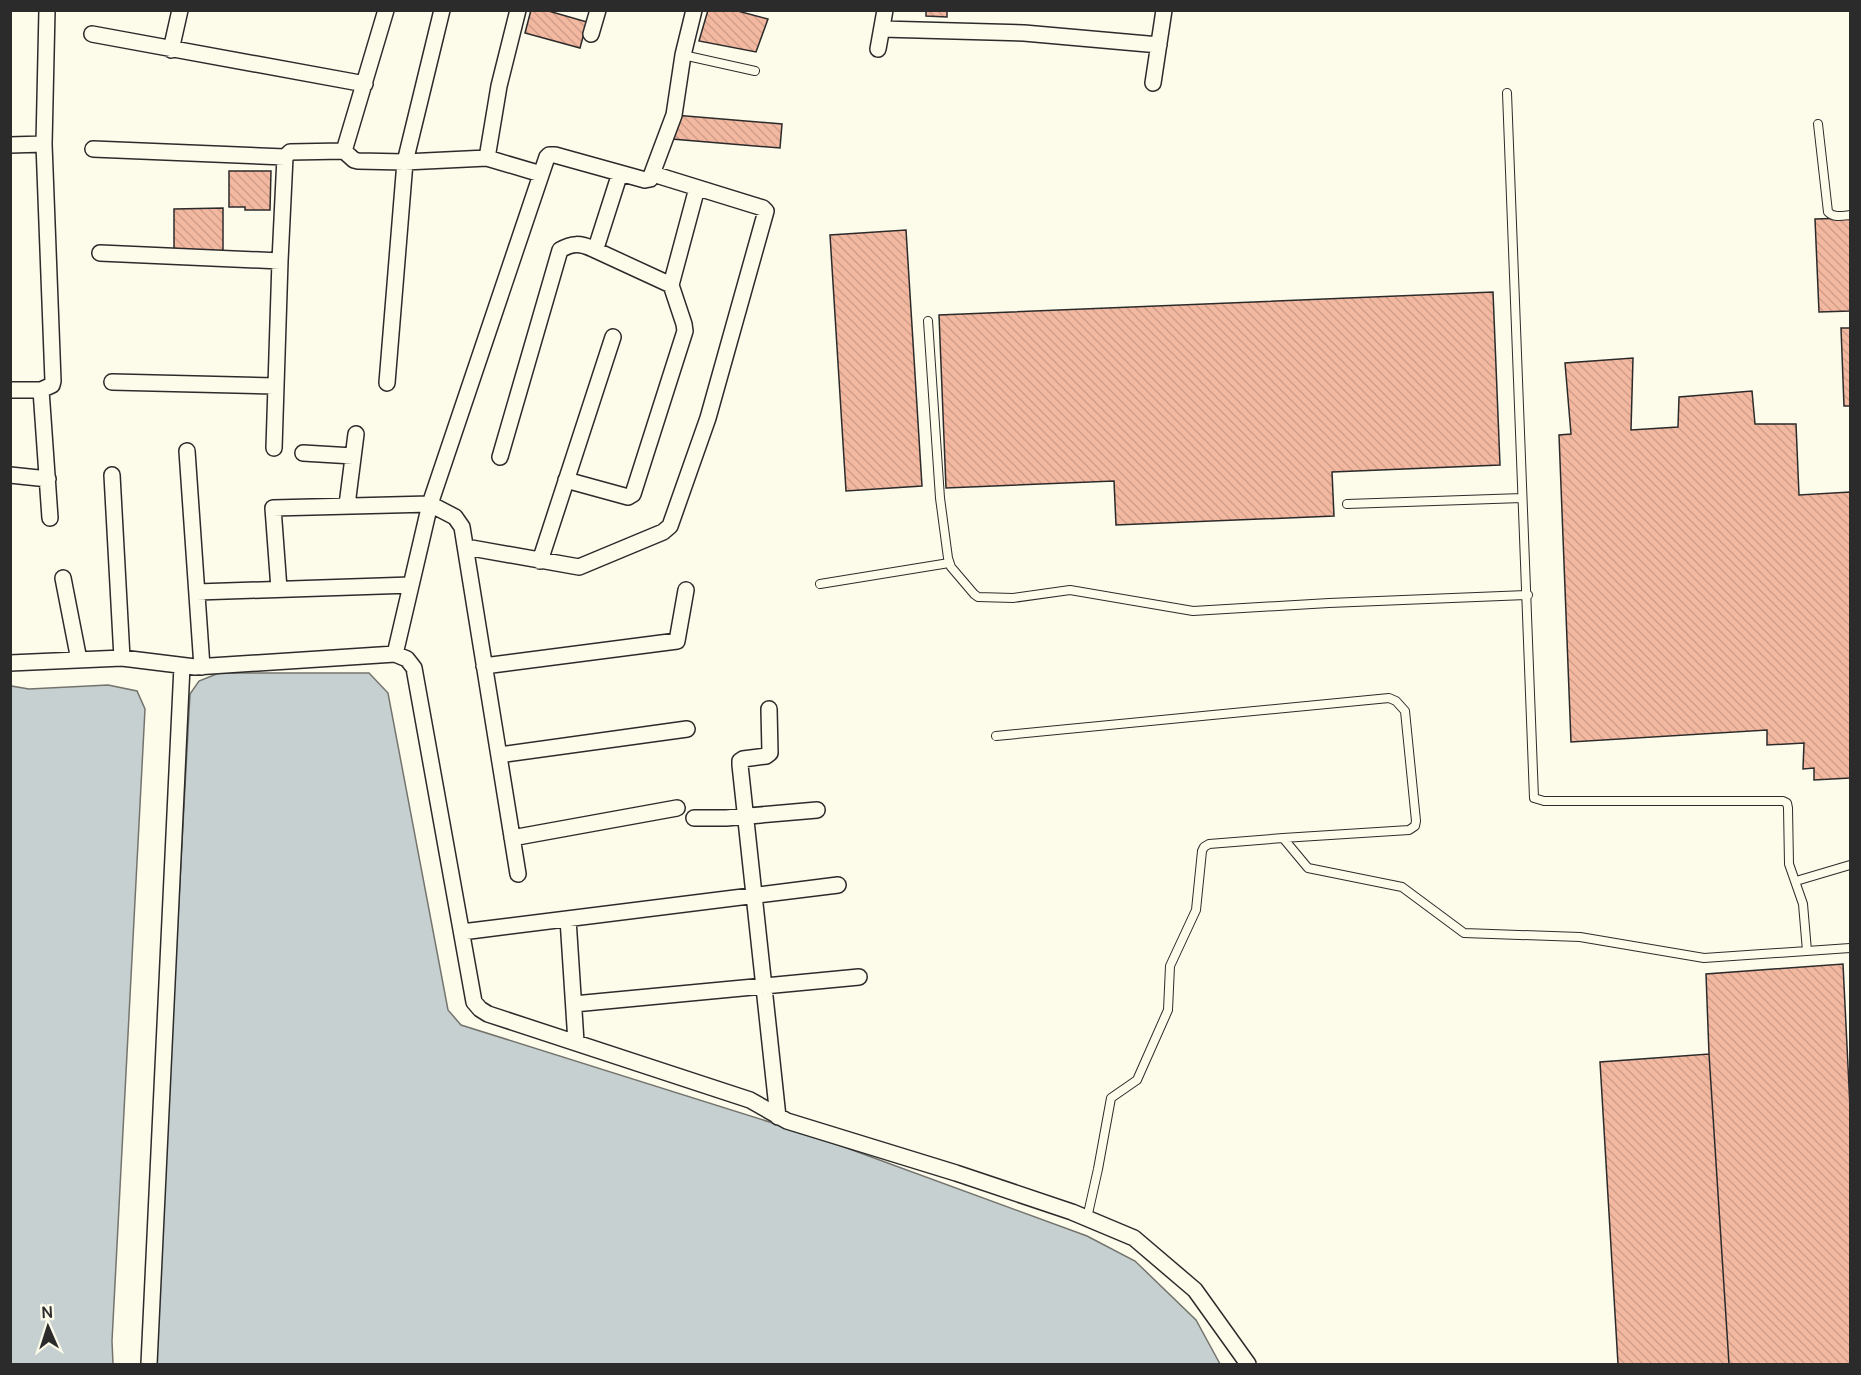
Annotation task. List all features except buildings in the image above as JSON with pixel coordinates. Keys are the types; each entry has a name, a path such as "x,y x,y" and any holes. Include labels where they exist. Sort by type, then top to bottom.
{"street":[{"path":"10,390 41,390 52,385 53,381 44,144 47,10"},
{"path":"171,50 180,10"},
{"path":"344,151 386,10"},
{"path":"387,383 405,162 442,10"},
{"path":"487,158 499,86 518,10"},
{"path":"591,34 598,10"},
{"path":"394,654 429,504 549,155 645,180 650,179 674,115 683,55 694,10"},
{"path":"878,49 885,10"},
{"path":"1153,83 1164,10"},
{"path":"882,29 1024,33 1159,45"},
{"path":"93,34 365,84"},
{"path":"10,145 44,144"},
{"path":"93,149 285,156 290,152 344,151 358,161 405,162 487,158 541,174"},
{"path":"274,448 285,156"},
{"path":"593,249 598,245 620,173"},
{"path":"466,547 572,567 585,566 663,532 670,526 708,418 766,211 652,174"},
{"path":"566,480 628,497 633,494 685,331 671,285 697,188"},
{"path":"500,457 560,250 570,244 582,244 671,285"},
{"path":"100,254 280,261"},
{"path":"540,561 613,338"},
{"path":"112,382 275,386"},
{"path":"41,390 50,518"},
{"path":"347,505 356,434"},
{"path":"187,451 202,667"},
{"path":"303,453 353,456"},
{"path":"10,475 48,479"},
{"path":"112,475 122,658"},
{"path":"279,589 273,508 429,504 460,521 518,874"},
{"path":"63,578 79,660"},
{"path":"197,592 411,585"},
{"path":"484,666 677,641 686,590"},
{"path":"10,663 122,658 202,667 394,654 407,659 414,668 474,1002 480,1009 488,1014 750,1100 794,1124 956,1173 1087,1218 1134,1238 1195,1290 1248,1365"},
{"path":"149,1365 182,666"},
{"path":"769,709 770,753 766,756 740,761 778,1117"},
{"path":"499,755 687,729"},
{"path":"512,838 677,808"},
{"path":"694,818 745,817 817,810"},
{"path":"462,932 838,885"},
{"path":"568,919 576,1042"},
{"path":"574,1004 859,977"}],"lane":[{"path":"683,55 755,71"},
{"path":"1507,93 1534,798 1544,801 1782,801 1787,804 1788,808 1789,864 1803,904 1807,951"},
{"path":"1818,124 1828,212 1836,216 1851,215"},
{"path":"928,321 940,498 949,562 978,597 1013,598 1070,590 1193,611 1528,595"},
{"path":"1347,504 1522,498"},
{"path":"820,584 949,562"},
{"path":"996,736 1389,698 1401,704 1405,711 1415,826 1409,830 1209,844 1204,847 1197,910 1170,966 1168,1010 1137,1080 1111,1098 1087,1218"},
{"path":"1283,838 1308,868 1402,886 1464,933 1580,937 1695,958 1851,948"},
{"path":"1796,881 1851,865"}],"shaded area":[{"path":"219,673 369,673 388,693 448,1010 461,1025 814,1136 1087,1236 1135,1261 1196,1320 1220,1364 154,1364 190,694 199,681"},
{"path":"108,685 137,691 145,709 112,1341 113,1364 11,1364 11,686 29,689"}]}
